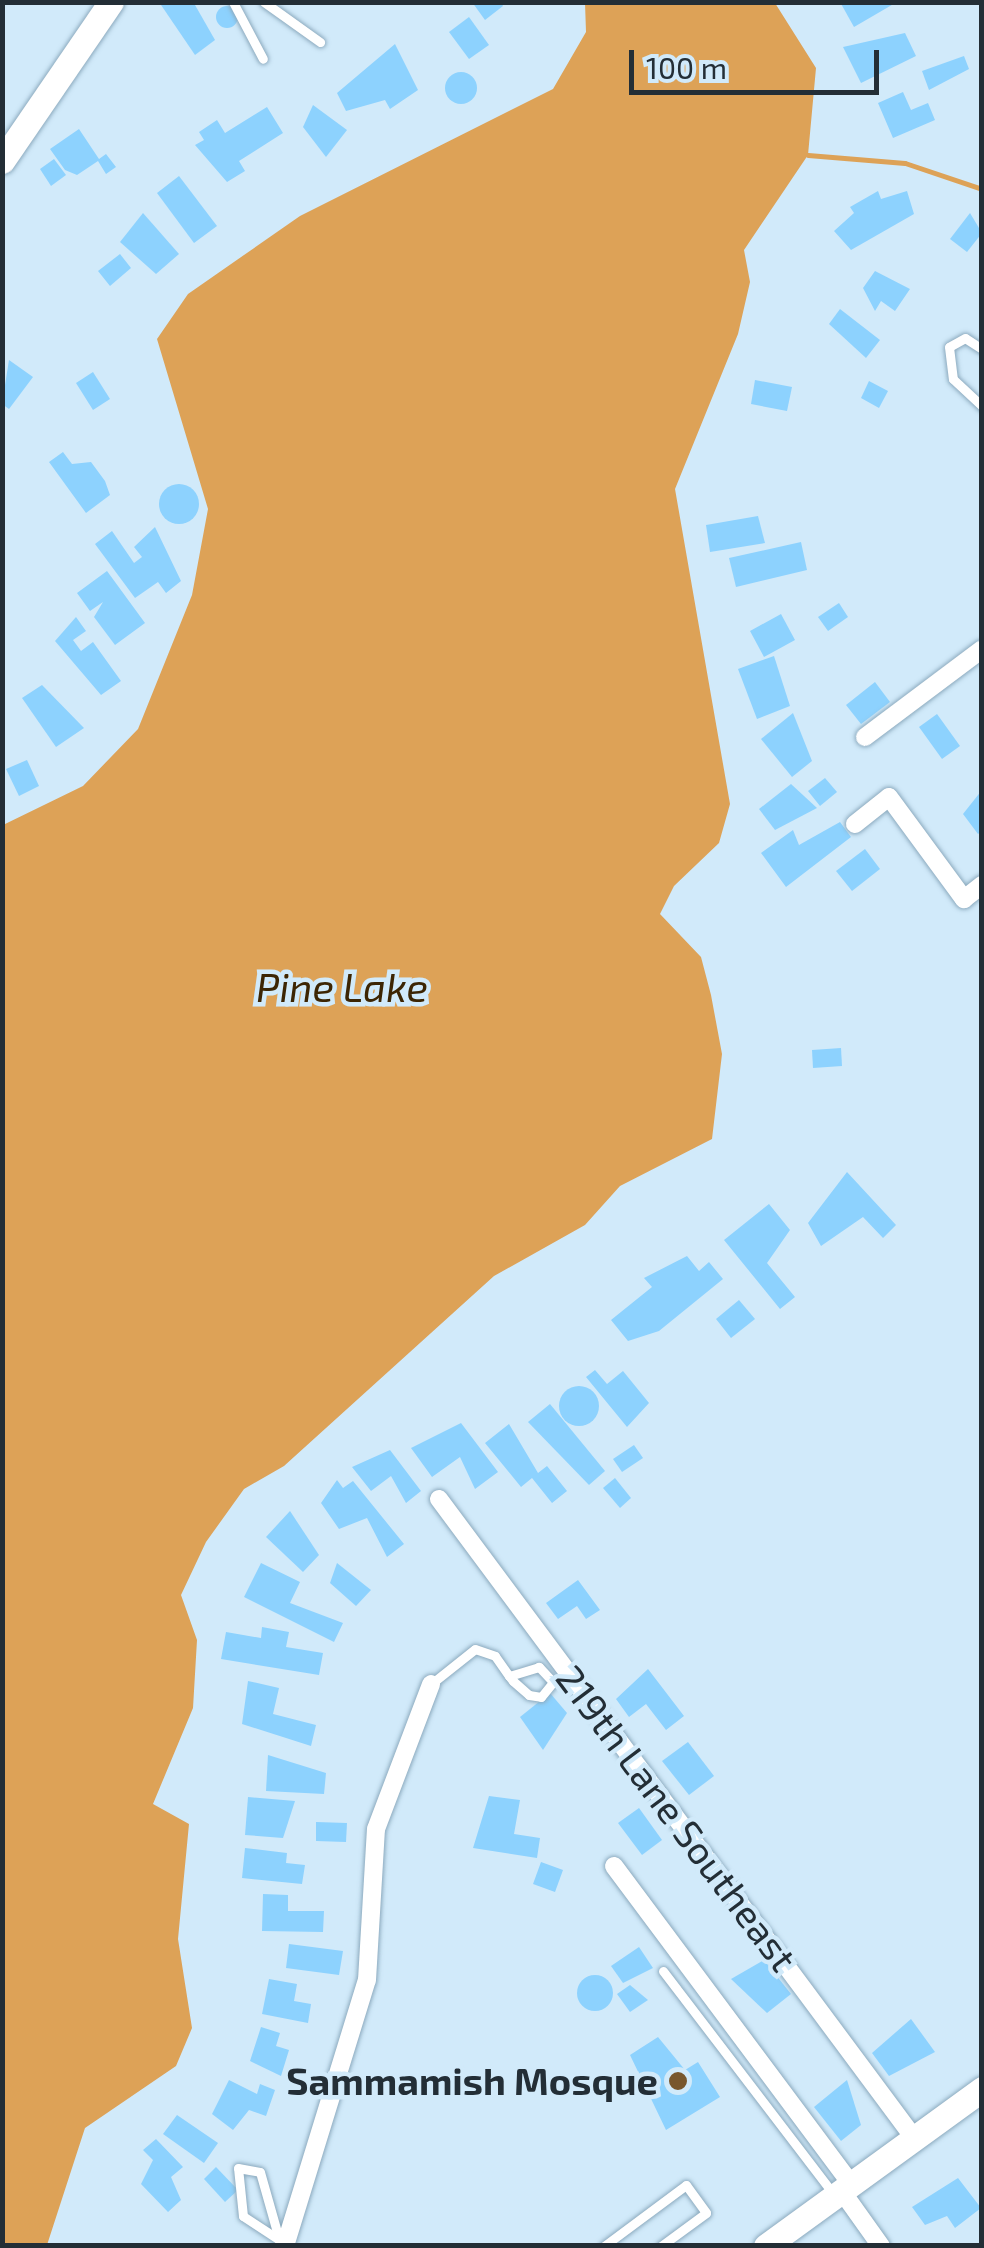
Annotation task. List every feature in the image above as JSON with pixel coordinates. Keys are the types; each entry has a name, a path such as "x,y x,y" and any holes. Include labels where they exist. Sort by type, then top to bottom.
{"street":[{"path":"2,161 111,2"},
{"path":"865,737 982,649"},
{"path":"854,824 890,797 964,899 982,885"},
{"name":"219th Lane Southeast","path":"439,1499 914,2138"},
{"path":"281,2243 367,1980 376,1829 430,1684"},
{"path":"614,1866 881,2246"},
{"path":"766,2246 982,2089"}],"lane":[{"path":"233,2 263,59"},
{"path":"264,2 320,42"},
{"path":"982,348 965,338 950,346 953,379 982,406"},
{"path":"430,1684 475,1649 509,1676 542,1697 553,1682 538,1668 509,1676"},
{"path":"663,1971 842,2190"},
{"path":"238,2168 260,2172 281,2243 243,2216 238,2168"},
{"path":"604,2246 686,2186 706,2213 661,2246"}],"water":[{"name":"Pine Lake","path":"585,3 775,3 816,68 808,155 744,250 750,282 738,334 675,489 730,804 719,843 674,886 660,914 701,957 711,995 722,1054 712,1139 620,1186 585,1225 494,1276 284,1466 244,1489 206,1542 181,1595 197,1640 193,1708 153,1804 189,1824 178,1939 192,2028 176,2066 85,2128 47,2245 3,2245 3,825 83,786 138,729 192,595 208,509 157,339 188,294 300,216 553,89 586,32"}],"building":[{"path":"159,2 195,5 215,40 195,55"},
{"path":"472,2 501,2 503,6 485,20"},
{"path":"840,2 897,2 854,27"},
{"path":"227,6 235,9 235,25 227,28 219,25 216,17 219,9"},
{"path":"469,17 489,45 469,59 449,32"},
{"path":"905,33 916,56 861,83 843,47"},
{"path":"395,44 418,90 390,109 385,100 346,111 337,93"},
{"path":"964,56 969,69 929,90 922,71"},
{"path":"461,72 472,77 477,88 472,99 461,104 450,99 445,88 450,77"},
{"path":"903,92 911,110 928,103 935,120 893,138 878,103"},
{"path":"313,105 347,130 326,157 303,127"},
{"path":"267,107 283,133 239,161 245,171 227,182 195,145 204,140 199,132 217,120 225,133"},
{"path":"79,129 99,159 106,154 116,167 106,174 98,161 77,175 65,170 50,149"},
{"path":"54,159 66,175 51,186 40,169"},
{"path":"179,176 217,226 194,243 157,193"},
{"path":"878,191 881,199 907,191 914,214 851,250 834,231 854,213 850,207"},
{"path":"143,213 179,254 156,274 120,242"},
{"path":"970,213 982,233 967,252 950,239"},
{"path":"120,254 131,268 110,286 98,271"},
{"path":"875,271 910,289 895,311 881,301 875,311 863,288"},
{"path":"840,309 880,340 866,358 829,324"},
{"path":"9,360 33,377 9,409 2,404"},
{"path":"93,372 110,399 93,410 76,383"},
{"path":"755,380 792,387 787,411 751,404"},
{"path":"869,381 888,391 879,408 861,398"},
{"path":"63,452 72,464 91,462 105,481 110,495 86,513 49,462"},
{"path":"179,484 193,490 199,504 193,518 179,524 165,518 159,504 165,490"},
{"path":"758,516 765,543 710,552 706,525"},
{"path":"155,527 181,581 166,593 158,582 135,598 95,544 112,531 134,563 142,557 134,547"},
{"path":"801,542 807,570 736,587 729,558"},
{"path":"107,571 145,623 115,645 94,617 103,602 90,611 77,593"},
{"path":"839,603 848,617 828,631 818,617"},
{"path":"781,614 795,640 764,657 750,631"},
{"path":"76,617 86,631 73,640 81,651 93,642 121,681 101,695 55,641"},
{"path":"774,656 790,706 757,719 738,669"},
{"path":"875,682 890,702 861,724 846,705"},
{"path":"42,685 84,728 56,747 22,698"},
{"path":"793,713 812,761 792,777 761,739"},
{"path":"937,714 960,746 942,759 919,727"},
{"path":"27,760 39,786 19,796 6,769"},
{"path":"825,778 837,792 820,806 808,791"},
{"path":"791,784 817,808 775,830 759,809"},
{"path":"982,790 982,831 978,834 963,814"},
{"path":"840,822 851,837 786,887 761,853 793,830 799,845"},
{"path":"865,849 880,869 852,891 836,871"},
{"path":"841,1048 842,1066 813,1068 812,1050"},
{"path":"847,1172 896,1225 883,1238 863,1217 821,1246 808,1223"},
{"path":"769,1204 790,1230 767,1263 795,1297 780,1309 724,1240"},
{"path":"687,1256 699,1271 709,1262 723,1279 659,1331 628,1341 611,1320 652,1287 644,1278"},
{"path":"739,1300 755,1319 731,1338 716,1319"},
{"path":"595,1370 607,1384 623,1371 649,1403 627,1427 586,1377"},
{"path":"579,1386 593,1392 599,1406 593,1420 579,1426 565,1420 559,1406 565,1392"},
{"path":"550,1404 605,1471 589,1485 528,1422"},
{"path":"461,1423 498,1472 475,1489 460,1457 432,1477 411,1448"},
{"path":"509,1424 538,1473 547,1466 567,1491 552,1503 532,1478 521,1487 485,1443"},
{"path":"634,1445 643,1458 622,1472 613,1459"},
{"path":"390,1450 421,1491 406,1503 391,1476 371,1491 352,1467"},
{"path":"615,1478 631,1498 620,1508 603,1488"},
{"path":"337,1480 343,1488 353,1481 404,1544 387,1557 367,1518 339,1529 321,1503"},
{"path":"290,1511 319,1555 303,1572 266,1537"},
{"path":"261,1563 300,1582 290,1603 343,1623 334,1642 244,1597"},
{"path":"337,1563 371,1590 356,1606 330,1583"},
{"path":"578,1580 600,1610 586,1619 577,1606 558,1619 546,1603"},
{"path":"262,1627 289,1632 286,1647 323,1653 319,1675 221,1659 226,1632 261,1638"},
{"path":"648,1669 684,1716 666,1730 646,1704 629,1717 616,1699"},
{"path":"248,1681 279,1688 273,1714 316,1725 311,1746 242,1724"},
{"path":"550,1693 567,1713 543,1750 520,1717"},
{"path":"688,1742 714,1776 689,1795 662,1761"},
{"path":"268,1755 326,1773 324,1794 266,1791"},
{"path":"489,1796 520,1800 514,1834 540,1838 537,1858 473,1848"},
{"path":"248,1797 295,1801 283,1838 245,1835"},
{"path":"639,1808 662,1840 642,1855 618,1823"},
{"path":"316,1822 347,1823 346,1842 316,1841"},
{"path":"245,1848 287,1853 286,1863 305,1865 302,1884 242,1878"},
{"path":"541,1862 563,1870 555,1892 533,1884"},
{"path":"263,1894 288,1895 288,1911 324,1911 323,1932 262,1931"},
{"path":"289,1944 343,1951 339,1975 286,1968"},
{"path":"639,1947 653,1968 623,1983 611,1966"},
{"path":"764,1960 791,1994 767,2013 731,1979"},
{"path":"595,1975 608,1980 613,1993 608,2006 595,2011 582,2006 577,1993 582,1980"},
{"path":"269,1979 297,1984 294,2001 311,2004 308,2023 262,2014"},
{"path":"630,1985 648,2000 630,2012 617,1994"},
{"path":"911,2019 935,2052 889,2076 872,2053"},
{"path":"261,2027 280,2033 276,2046 289,2050 281,2076 250,2061"},
{"name":"Sammamish Mosque","path":"658,2037 685,2070 698,2062 720,2097 666,2130 630,2055"},
{"path":"229,2080 257,2094 260,2084 275,2090 266,2116 249,2110 233,2130 212,2114"},
{"path":"847,2080 861,2125 841,2141 814,2107"},
{"path":"177,2115 218,2143 204,2163 163,2134"},
{"path":"156,2139 183,2167 171,2177 181,2200 168,2212 141,2184 153,2160 143,2150"},
{"path":"216,2167 238,2190 225,2202 204,2179"},
{"path":"958,2178 981,2208 955,2228 947,2216 925,2225 912,2207"}],"waterway":[{"path":"808,155 905,163 982,189"}],"place":[{"name":"Sammamish Mosque","path":"678,2081"}]}
